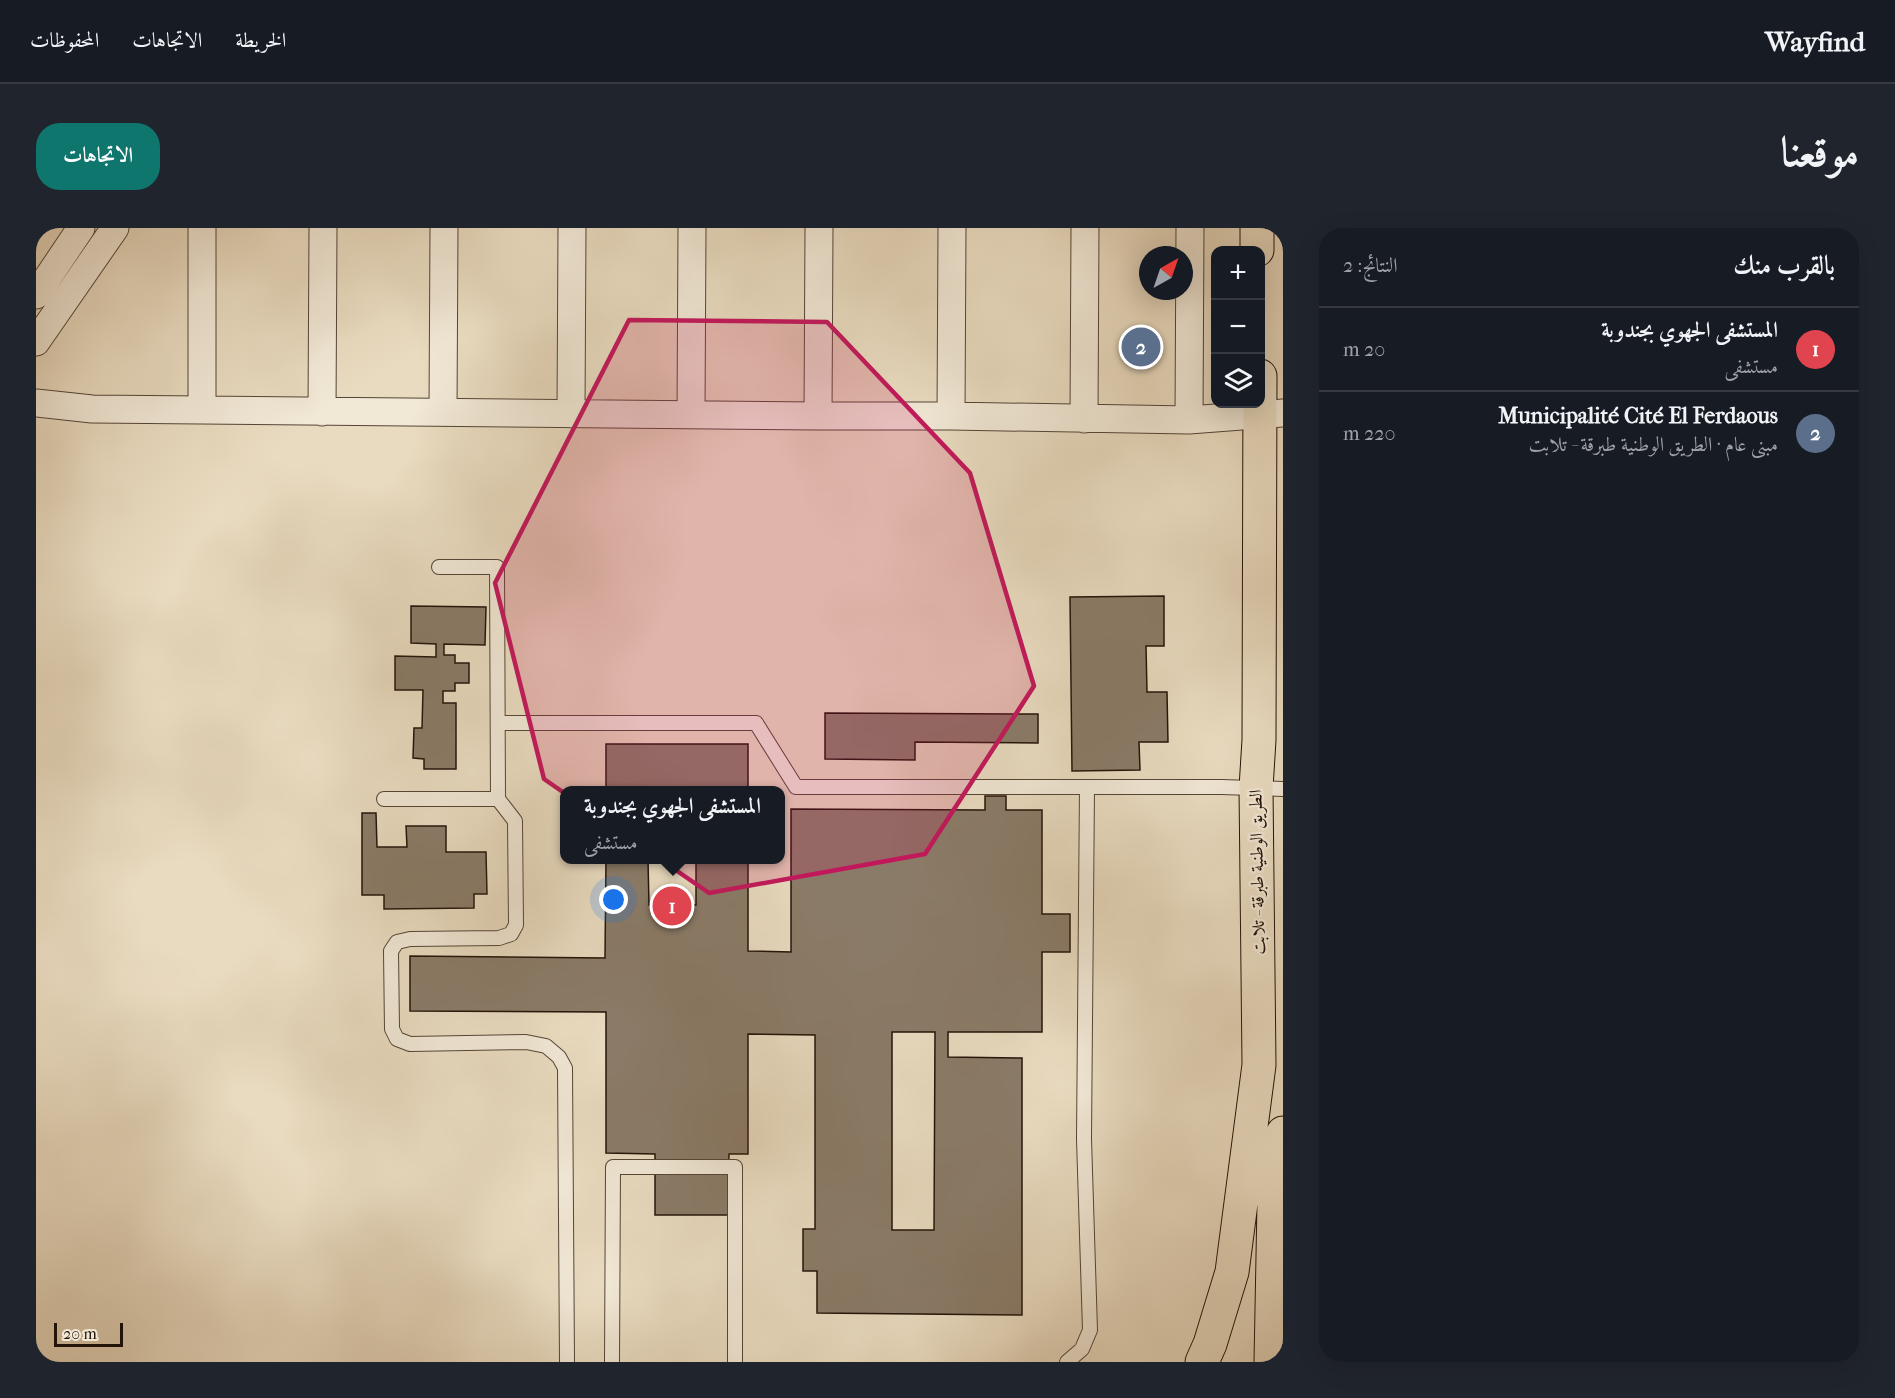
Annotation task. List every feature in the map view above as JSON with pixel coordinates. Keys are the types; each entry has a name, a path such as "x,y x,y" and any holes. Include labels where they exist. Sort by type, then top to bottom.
{"main road":[{"path":"1257,228 1257,246"},
{"name":"الطريق الوطنية طبرقة - تلابت","path":"1202,1362 1210,1344 1232,1272 1259,1065 1270,788 1259,740 1272,414 1265,392"},
{"path":"1276,1358 1278,1203 1283,1133"}],"street":[{"path":"36,295 81,228"},
{"path":"36,342 115,228"},
{"path":"202,228 202,410"},
{"path":"322,412 323,228"},
{"path":"443,412 444,228"},
{"path":"571,414 572,228"},
{"path":"691,415 692,228"},
{"path":"818,416 819,228"},
{"path":"951,416 952,228"},
{"path":"1084,419 1085,228"},
{"path":"1189,420 1190,228"},
{"path":"36,403 92,409 1189,420 1272,414"}],"lane":[{"path":"439,567 497,567 498,799 515,821 516,925 511,934 499,938 410,939 397,942 391,951 392,1029 397,1040 410,1044 526,1042 546,1046 559,1057 565,1068 567,1362"},
{"path":"498,723 756,723 796,787 1270,788"},
{"path":"1067,1362 1082,1349 1090,1330 1084,1139 1087,787"},
{"path":"384,799 498,799"},
{"path":"612,1362 613,1167 735,1167 735,1362"}],"highlighted area":[{"path":"629,320 827,322 970,473 1034,686 925,854 709,893 544,779 495,583"}],"building":[{"path":"1164,596 1164,646 1146,646 1147,692 1167,692 1168,742 1139,742 1140,770 1072,771 1070,597"},
{"path":"411,606 486,607 485,645 444,644 444,655 455,655 455,663 469,663 469,683 455,683 455,691 443,691 443,703 456,703 456,769 424,769 424,759 413,758 414,728 422,728 423,690 395,690 395,656 436,657 436,644 411,643"},
{"path":"825,713 1038,714 1038,743 915,742 915,760 825,759"},
{"path":"606,744 748,744 748,786 606,786"},
{"path":"985,796 1006,796 1006,810 1042,810 1042,914 1070,914 1070,952 1042,952 1042,1032 948,1032 948,1057 1022,1058 1022,1315 817,1313 817,1271 803,1271 803,1229 815,1229 815,1035 748,1034 748,1154 729,1154 728,1215 655,1215 655,1154 606,1153 606,1012 410,1011 410,956 605,958 606,864 648,864 649,905 696,905 696,864 748,864 748,951 791,952 791,809 985,810","holes":["892,1032 935,1032 934,1230 892,1230"]},
{"path":"362,813 376,813 377,847 407,847 406,826 446,826 446,852 486,852 487,894 474,894 474,908 384,909 384,895 362,895"}],"place":[{"name":"Municipalité Cité El Ferdaous","path":"1141,347"},
{"name":"المستشفى الجهوي بجندوبة","path":"672,906"}]}
